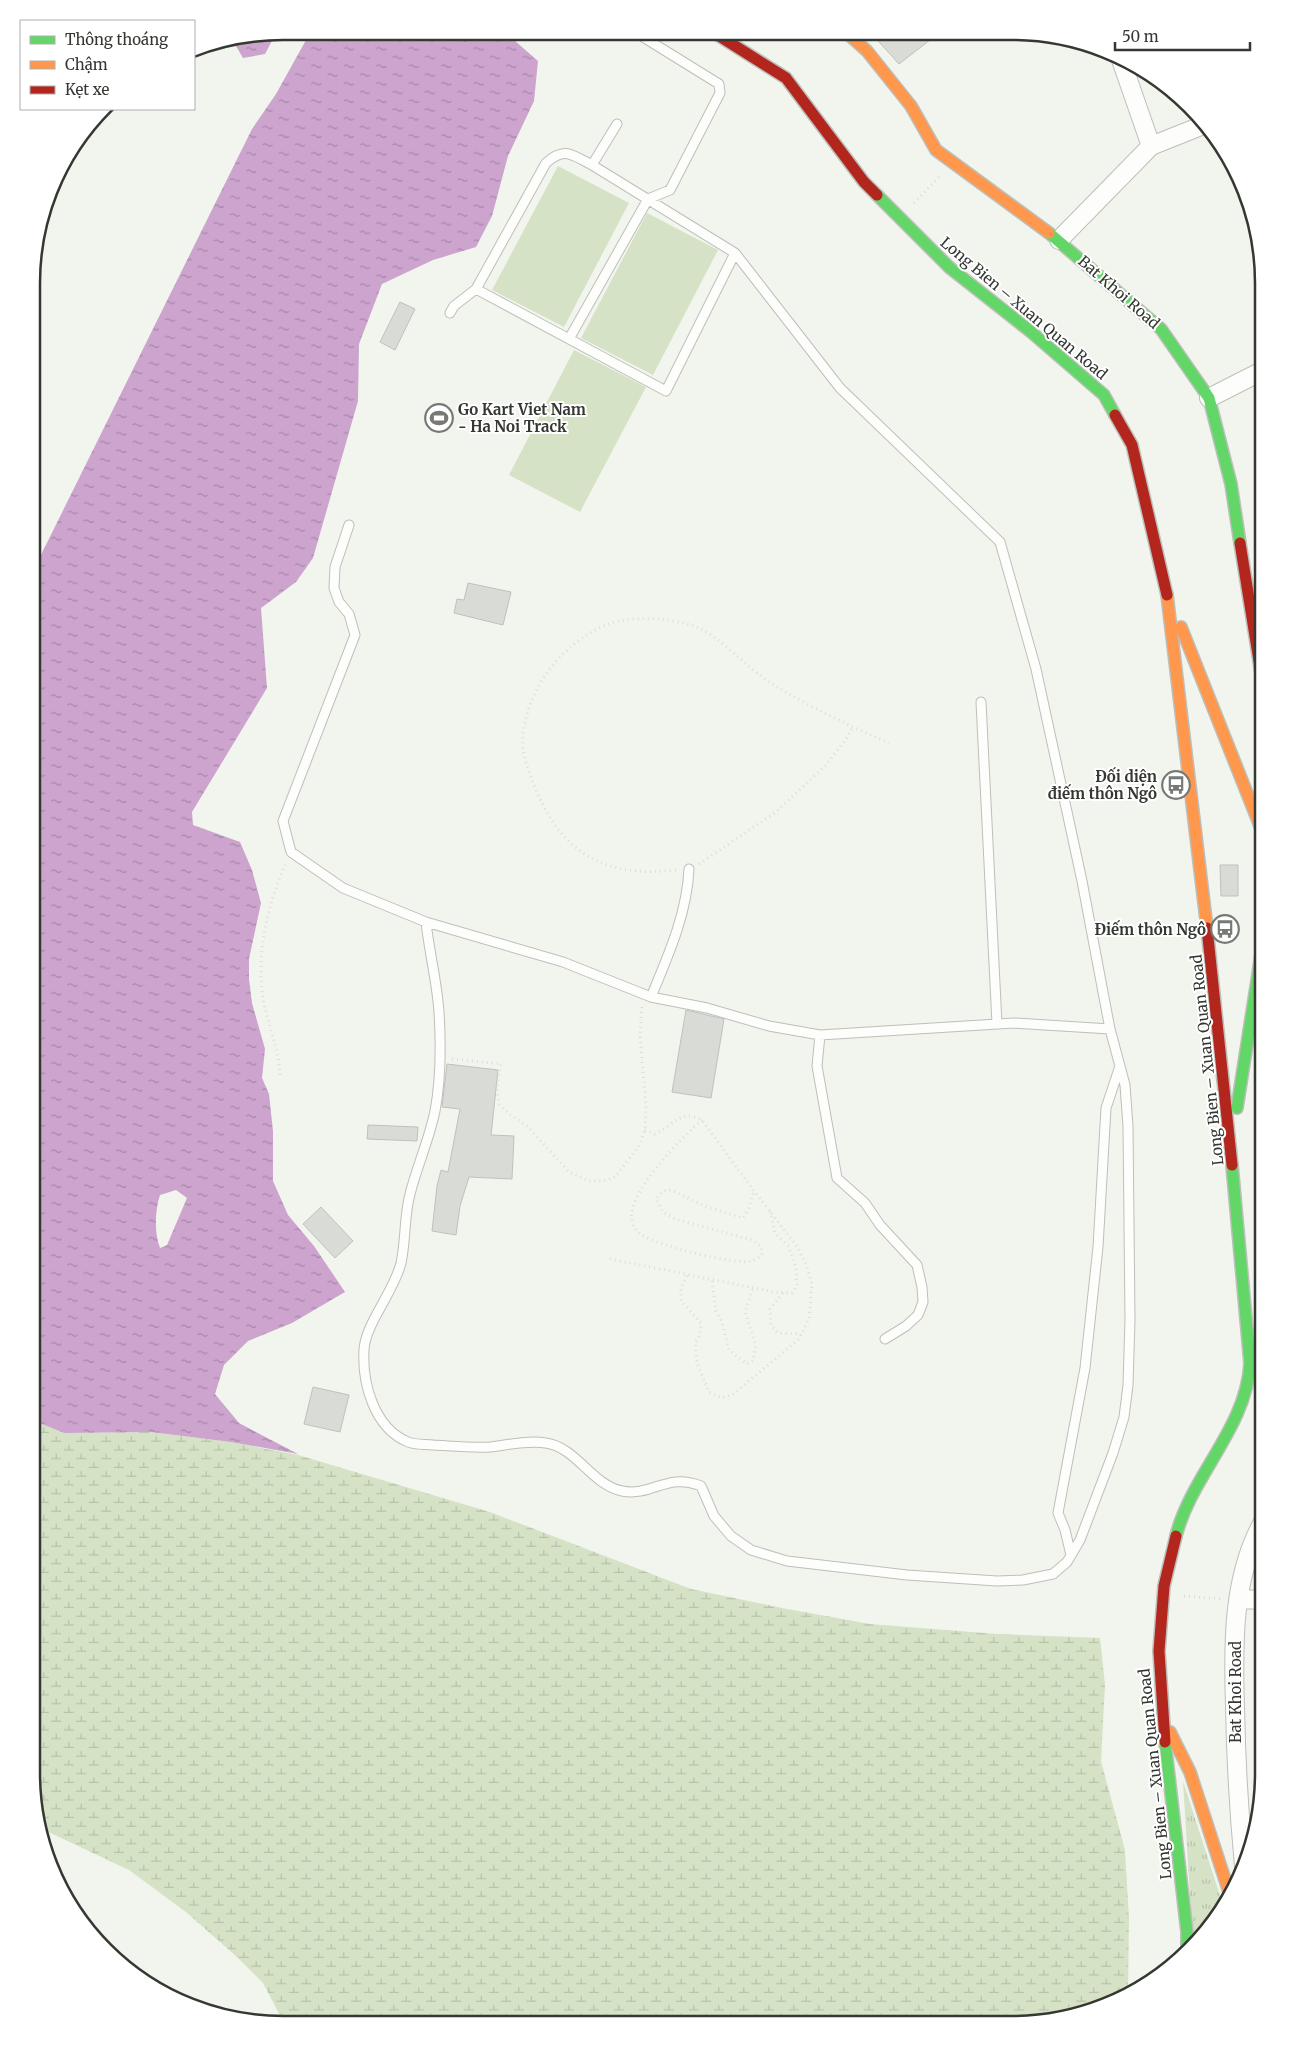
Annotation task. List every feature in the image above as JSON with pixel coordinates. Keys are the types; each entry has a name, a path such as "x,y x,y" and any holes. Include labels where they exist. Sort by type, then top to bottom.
{"main road":[{"name":"Long Bien – Xuan Quan Road","path":"726,40 786,78 864,182 950,268 1030,331 1104,395 1132,445 1167,592 1232,1143 1250,1363 1249,1382 1222,1444 1180,1520 1164,1586 1158,1651 1162,1717 1187,1942"},
{"name":"Bat Khoi Road","path":"854,40 867,52 911,106 936,150 1059,240 1161,329 1210,398 1231,484 1255,635"},
{"path":"1167,592 1255,813"},
{"path":"1232,1143 1255,994"},
{"path":"1162,1717 1190,1772 1227,1885"}],"street":[{"path":"1124,67 1151,146"},
{"path":"1059,240 1151,146 1198,127"},
{"path":"1210,398 1255,375"},
{"name":"Bat Khoi Road","path":"1242,1850 1236,1784 1231,1599 1255,1536"},
{"path":"1231,1599 1255,1600"}],"lane":[{"path":"570,339 648,199 670,190 720,93 719,84 648,40"},
{"path":"592,165 617,124"},
{"path":"426,922 439,1010 439,1058 435,1109 428,1141 410,1195 404,1248 398,1274 367,1334 364,1348 368,1389 379,1417 390,1432 409,1443 488,1447 529,1442 556,1446 608,1486 622,1491 637,1492 677,1480 691,1482 701,1486 714,1516 731,1536 751,1550 787,1561 907,1576 996,1581 1023,1580 1053,1574 1067,1562 1080,1540 1113,1453 1124,1417 1128,1385 1130,1320 1128,1126 1120,1063 1110,1029 1082,881 1036,670 1000,542 840,388 735,253 592,165 567,152 556,154 546,163 476,289 454,306 450,313"},
{"path":"476,289 666,391 735,253"},
{"path":"349,525 335,567 334,588 339,602 349,614 355,635 283,821 292,852 342,888 426,922 563,962 651,997 706,1008 769,1026 820,1035 1014,1023 1110,1029"},
{"path":"981,702 997,1024"},
{"path":"651,997 672,948 684,905 689,869"},
{"path":"820,1035 817,1066 837,1178 864,1203 880,1225 917,1266 922,1287 923,1302 918,1315 906,1326 885,1340"},
{"path":"1071,1554 1066,1530 1058,1513 1085,1368 1098,1247 1106,1108 1120,1063"}],"path":[{"path":"911,205 944,172"},
{"path":"853,726 847,738 825,766 776,812 743,832 715,855 689,869 656,872 628,872 601,864 582,852 559,832 549,817 529,773 523,734 531,703 552,664 587,634 611,623 634,619 686,623 707,633 773,685 889,743"},
{"path":"280,1075 273,1033 264,1003 261,977 262,949 269,914 282,872 292,852"},
{"path":"439,1058 501,1064 497,1088 499,1104 509,1114 527,1126 569,1172 589,1181 603,1181 615,1177 639,1146 645,1130 646,1106 640,1034 642,1006 651,997"},
{"path":"645,1130 654,1134 683,1116 691,1114 702,1120 796,1245 806,1264 812,1284 809,1320 801,1334 732,1395 721,1398 709,1392 697,1363 695,1343 700,1335 701,1323 681,1300 681,1288 687,1275"},
{"path":"702,1120 681,1138 668,1153 639,1194 632,1207 631,1218 634,1229 643,1236 657,1242 737,1262 753,1261 762,1255 761,1246 752,1240 675,1218 663,1212 656,1199 663,1191 672,1190 707,1207 743,1218 748,1210 754,1191"},
{"path":"610,1259 753,1288 792,1293 797,1286 796,1267 789,1247 775,1233 770,1210"},
{"path":"712,1280 714,1304 722,1322 728,1350 747,1364 753,1361 756,1346 745,1312 753,1288"},
{"path":"784,1293 770,1309 771,1325 778,1333 801,1334"},
{"path":"1174,1595 1231,1599"}],"green space":[{"path":"558,166 629,203 564,327 492,290"},
{"path":"647,213 718,250 653,375 581,338"},
{"path":"574,350 646,387 580,512 509,475"},
{"path":"40,1423 64,1433 151,1432 231,1442 298,1455 490,1512 691,1589 782,1608 870,1624 997,1634 1100,1638 1105,1685 1101,1761 1125,1850 1129,1918 1128,1986 1105,1998 1075,2008 1044,2014 1012,2016 280,2016 263,1983 238,1958 186,1912 129,1870 47,1831 42,1805 40,1773"},
{"path":"1183,1781 1220,1897 1205,1921 1192,1936"}],"water":[{"path":"306,40 514,40 538,61 534,101 508,156 492,216 476,247 433,260 382,284 359,344 358,401 313,558 296,582 261,608 267,688 192,812 193,825 240,842 252,870 261,903 249,959 249,979 252,1003 265,1049 262,1078 269,1094 273,1131 273,1181 288,1215 314,1246 345,1292 292,1323 248,1341 224,1365 215,1394 239,1423 298,1454 231,1442 151,1432 64,1433 40,1423 40,557 252,129 276,94","holes":["176,1190 187,1198 167,1245 160,1248 157,1236 157,1208 160,1195"]},
{"path":"272,41 265,54 243,58 235,45"}],"building":[{"path":"877,40 930,40 899,64"},
{"path":"400,302 415,309 395,350 380,342"},
{"path":"468,583 511,592 503,625 454,613 457,599 464,600"},
{"path":"1220,865 1238,865 1238,896 1221,896"},
{"path":"686,1010 724,1019 711,1098 672,1092"},
{"path":"447,1064 498,1070 491,1135 514,1136 512,1179 469,1177 460,1206 456,1235 432,1231 437,1186 441,1170 448,1172 460,1109 442,1107"},
{"path":"368,1125 418,1127 417,1141 367,1139"},
{"path":"321,1207 353,1241 335,1258 303,1224"},
{"path":"313,1387 349,1395 340,1432 304,1424"}],"traffic: fast":[{"path":"877,195 950,268 1030,331 1104,395 1115,415"},
{"path":"1049,233 1161,329 1209,398 1231,484 1240,543"},
{"path":"1237,1108 1255,993"},
{"path":"1176,1536 1183,1514 1229,1430 1247,1386 1250,1363 1232,1165"},
{"path":"1165,1742 1187,1942"}],"traffic: slow":[{"path":"855,40 867,51 911,106 936,150 1049,233"},
{"path":"1167,595 1207,928"},
{"path":"1181,627 1255,813"},
{"path":"1170,1732 1190,1772 1227,1885"}],"traffic: jam":[{"path":"726,40 786,78 864,182 877,195"},
{"path":"1115,415 1132,445 1167,595"},
{"path":"1240,543 1255,636"},
{"path":"1207,928 1232,1165"},
{"path":"1165,1742 1159,1651 1164,1586 1176,1536"}],"place":[{"name":"Go Kart Viet Nam - Ha Noi Track","path":"439,418"},
{"name":"Đối diện điếm thôn Ngô","path":"1176,785"},
{"name":"Điếm thôn Ngô","path":"1225,929"}]}
